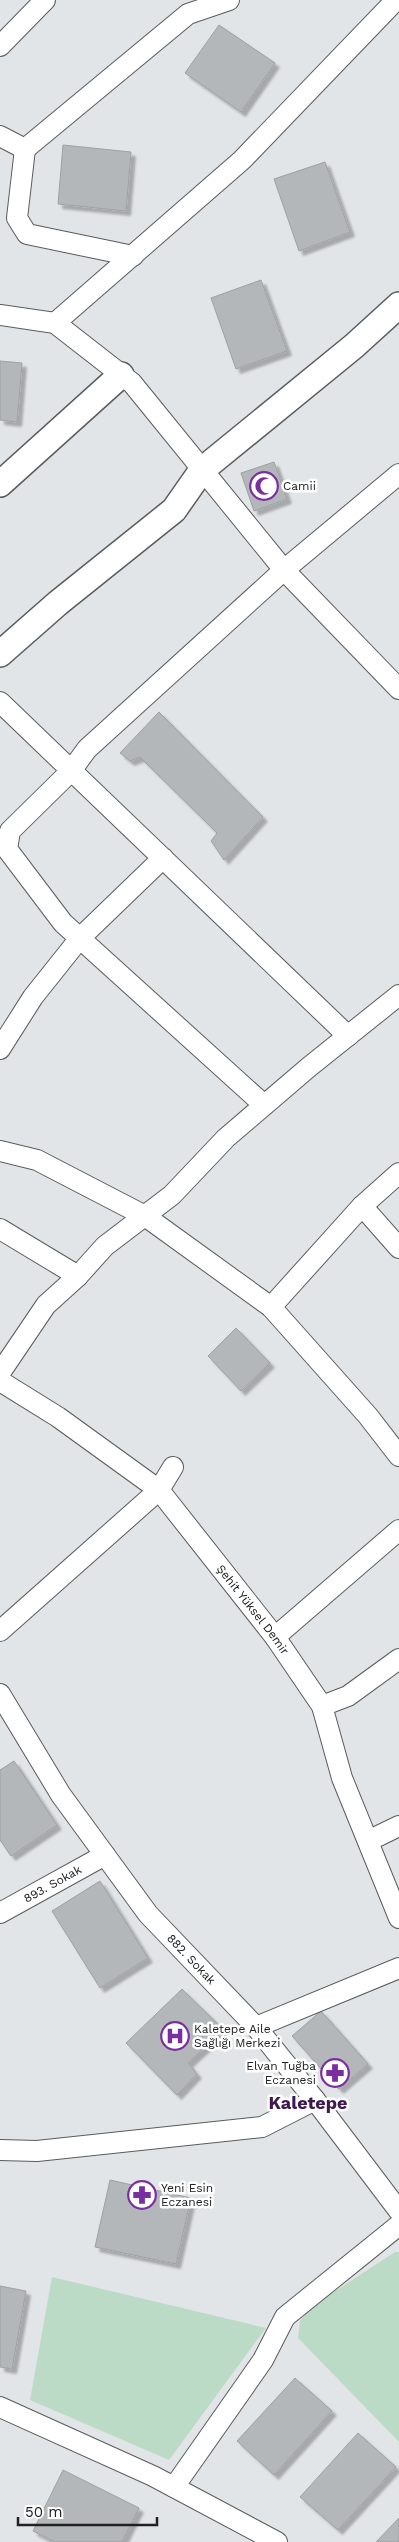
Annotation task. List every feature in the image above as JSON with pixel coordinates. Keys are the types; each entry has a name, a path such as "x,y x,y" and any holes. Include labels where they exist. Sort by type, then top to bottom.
{"street":[{"path":"0,46 45,0"},
{"path":"133,256 27,234 17,218 25,149 188,14 229,0"},
{"path":"55,323 242,160 396,0"},
{"path":"0,136 25,149"},
{"path":"0,654 58,604 174,510 202,470 398,309"},
{"path":"0,315 55,323 132,383 284,570 399,689"},
{"path":"3,477 121,374"},
{"path":"264,1105 63,923 7,849 10,832 71,770 87,749 284,570 399,474"},
{"path":"0,702 348,1036"},
{"path":"0,1049 34,997 80,938 162,858"},
{"path":"0,1373 46,1305 78,1276 105,1246 172,1196 226,1138 399,995"},
{"path":"0,1151 37,1160 146,1216 271,1308 368,1416 399,1456"},
{"path":"271,1308 362,1206 399,1173"},
{"path":"362,1206 399,1248"},
{"path":"0,1229 78,1276"},
{"name":"Şehit Yüksel Demir","path":"0,1381 58,1417 159,1490 275,1637 322,1706 342,1778 399,1918"},
{"path":"0,1631 159,1490 173,1467"},
{"path":"275,1637 399,1530"},
{"path":"322,1706 348,1696 399,1659"},
{"name":"882. Sokak","path":"0,1694 61,1795 148,1914 256,2027 315,2100 399,2211"},
{"path":"368,1841 399,1826"},
{"name":"893. Sokak","path":"0,1913 105,1855"},
{"path":"256,2027 399,1968"},
{"path":"0,2150 37,2151 262,2127 315,2100"},
{"path":"174,2487 263,2360 285,2317 399,2225"},
{"path":"0,2408 174,2487 273,2541"}],"green space":[{"path":"395,2252 399,2252 399,2442 298,2338 300,2321 311,2307"},
{"path":"52,2277 266,2328 169,2460 30,2400"}],"building":[{"path":"219,25 275,63 241,112 185,73"},
{"path":"63,145 131,152 126,211 58,204"},
{"path":"325,162 350,232 299,251 274,179"},
{"path":"261,280 287,351 236,369 211,298"},
{"path":"0,361 22,363 17,422 0,420"},
{"name":"Camii","path":"274,462 287,499 254,511 241,473"},
{"path":"159,712 263,817 224,860 211,841 217,833 140,757 130,761 120,753"},
{"path":"236,1328 270,1363 241,1391 208,1356"},
{"path":"14,1761 57,1825 11,1856 0,1840 0,1770"},
{"path":"100,1881 148,1958 100,1988 52,1911"},
{"name":"Kaletepe Aile Sağlığı Merkezi","path":"182,1989 224,2030 188,2063 197,2074 177,2095 126,2043"},
{"path":"321,2011 368,2064 339,2089 292,2036"},
{"path":"110,2180 191,2198 176,2264 95,2247"},
{"path":"0,2286 26,2291 12,2369 0,2367"},
{"path":"295,2378 332,2411 274,2475 237,2441"},
{"path":"358,2433 396,2467 338,2530 300,2497"},
{"path":"63,2470 139,2508 122,2542 55,2542 33,2531"},
{"path":"399,2518 399,2542 376,2542"}],"place":[{"name":"Camii","path":"264,486"},
{"name":"Kaletepe Aile Sağlığı Merkezi","path":"175,2036"},
{"name":"Elvan Tuğba Eczanesi","path":"335,2073"},
{"name":"Yeni Esin Eczanesi","path":"142,2195"}],"district":[{"name":"Kaletepe","path":"308,2103"}]}
